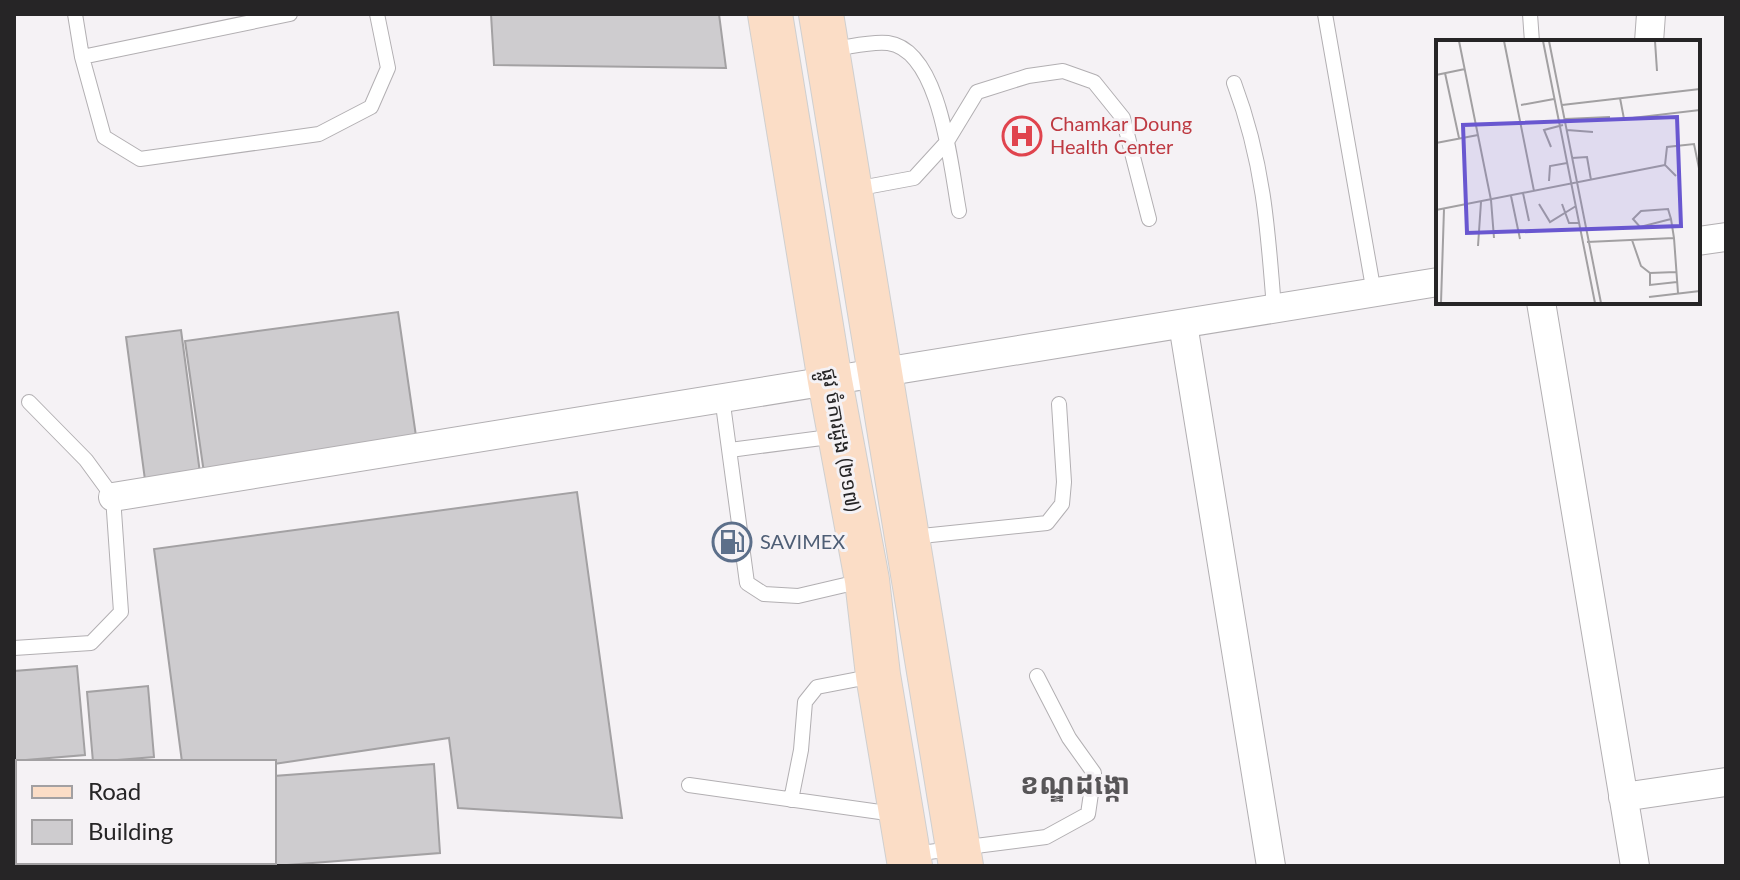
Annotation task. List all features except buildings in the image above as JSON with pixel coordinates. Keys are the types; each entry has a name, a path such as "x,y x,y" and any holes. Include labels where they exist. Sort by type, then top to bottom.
{"main road":[{"name":"ផ្លូវ ចំការដូង (២១៧)","path":"770,14 830,381 867,580 878,675 909,860"},
{"path":"824,32 959,857"}],"street":[{"path":"1649,40 1651,14"},
{"path":"1700,241 1726,237"},
{"path":"113,497 1436,282"},
{"path":"1541,304 1635,866"},
{"path":"1183,324 1271,866"},
{"path":"1623,797 1726,782"}],"lane":[{"path":"75,14 82,57 104,137 140,159 319,134 371,107 388,68 377,14"},
{"path":"82,57 290,14"},
{"path":"1325,14 1374,293"},
{"path":"1530,14 1532,40"},
{"path":"824,32 889,43 911,54 930,80 959,211"},
{"path":"850,190 914,178 946,143 977,92 1028,76 1063,71 1094,82 1123,118 1149,219"},
{"path":"1234,83 1250,125 1266,205 1274,309"},
{"path":"722,397 747,583 764,594 798,596 867,580"},
{"path":"14,648 91,643 121,612 113,497 86,460 29,402"},
{"path":"907,537 1047,523 1062,504 1064,482 1059,404"},
{"path":"730,450 840,435"},
{"path":"791,800 801,750 805,702 817,687 878,675"},
{"path":"909,860 959,857 1046,837 1088,814 1094,773 1069,738 1037,676"},
{"path":"689,785 880,812 900,809"}],"place":[{"name":"Chamkar Doung Health Center","path":"1022,136"},
{"name":"SAVIMEX","path":"732,542"}],"district":[{"name":"ខណ្ឌដង្កោ","path":"1075,784"}]}
